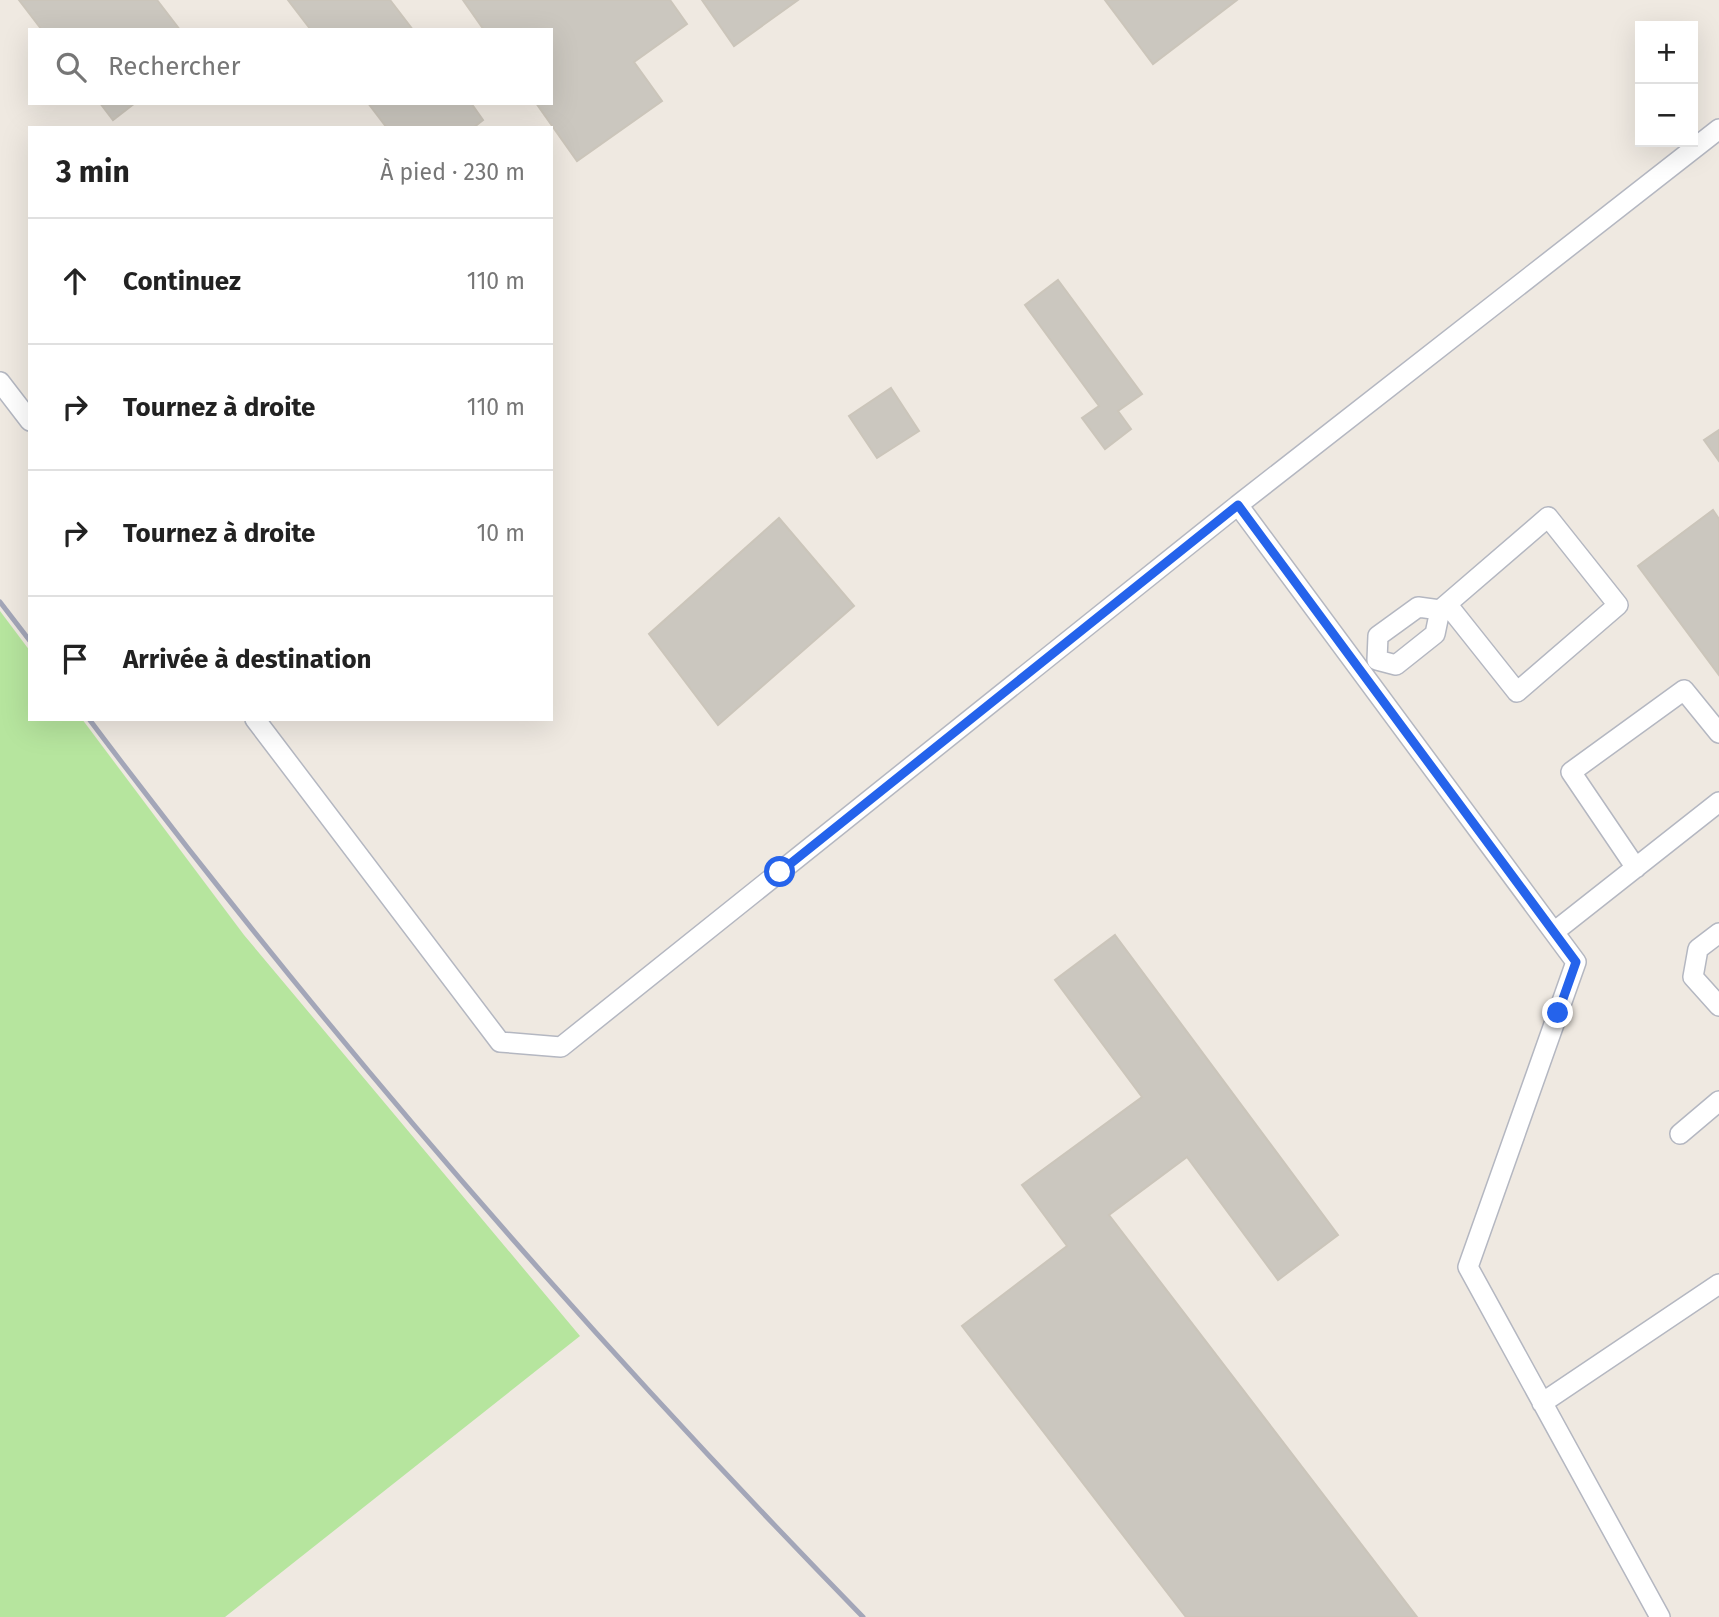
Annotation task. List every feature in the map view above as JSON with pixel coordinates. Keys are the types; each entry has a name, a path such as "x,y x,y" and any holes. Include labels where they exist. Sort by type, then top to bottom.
{"lane":[{"path":"258,721 500,1042 561,1047 1238,505 1719,130"},
{"path":"0,382 28,418"},
{"path":"1238,505 1370,667 1576,962 1468,1267 1660,1617"},
{"path":"1370,667 1378,636 1418,607 1444,607 1517,692 1618,604 1548,517 1444,607 1435,634 1396,665 1370,667"},
{"path":"1636,868 1571,772 1684,690 1719,733"},
{"path":"1554,932 1719,802"},
{"path":"1719,933 1698,949 1693,977 1719,1006"},
{"path":"1680,1134 1719,1101"},
{"path":"1542,1403 1719,1284"}],"green space":[{"path":"0,611 28,648 28,721 84,721 244,935 580,1336 225,1617 0,1617"}],"building":[{"path":"19,0 157,0 178,28 40,28"},
{"path":"288,0 390,0 411,28 309,28"},
{"path":"463,0 670,0 687,24 634,62 662,101 577,161 537,105 553,105 553,28 483,28"},
{"path":"702,0 798,0 734,46"},
{"path":"1105,0 1237,0 1153,64"},
{"path":"102,105 132,105 113,120"},
{"path":"370,105 472,105 483,120 476,126 385,126"},
{"path":"1058,280 1142,394 1118,411 1131,429 1105,449 1082,418 1099,406 1025,305"},
{"path":"891,388 919,431 877,458 849,416"},
{"path":"1719,430 1719,461 1704,440"},
{"path":"1713,510 1719,519 1719,675 1638,566"},
{"path":"779,518 854,606 718,725 649,634"},
{"path":"1115,935 1338,1235 1278,1280 1187,1157 1109,1215 1417,1617 1186,1617 962,1326 1067,1246 1022,1185 1142,1097 1055,980"}],"railway":[{"path":"0,602 28,638"},
{"path":"91,721 271,953 461,1180 659,1402 863,1617"}],"route":[{"path":"780,872 1238,505 1576,962 1558,1013"}]}
